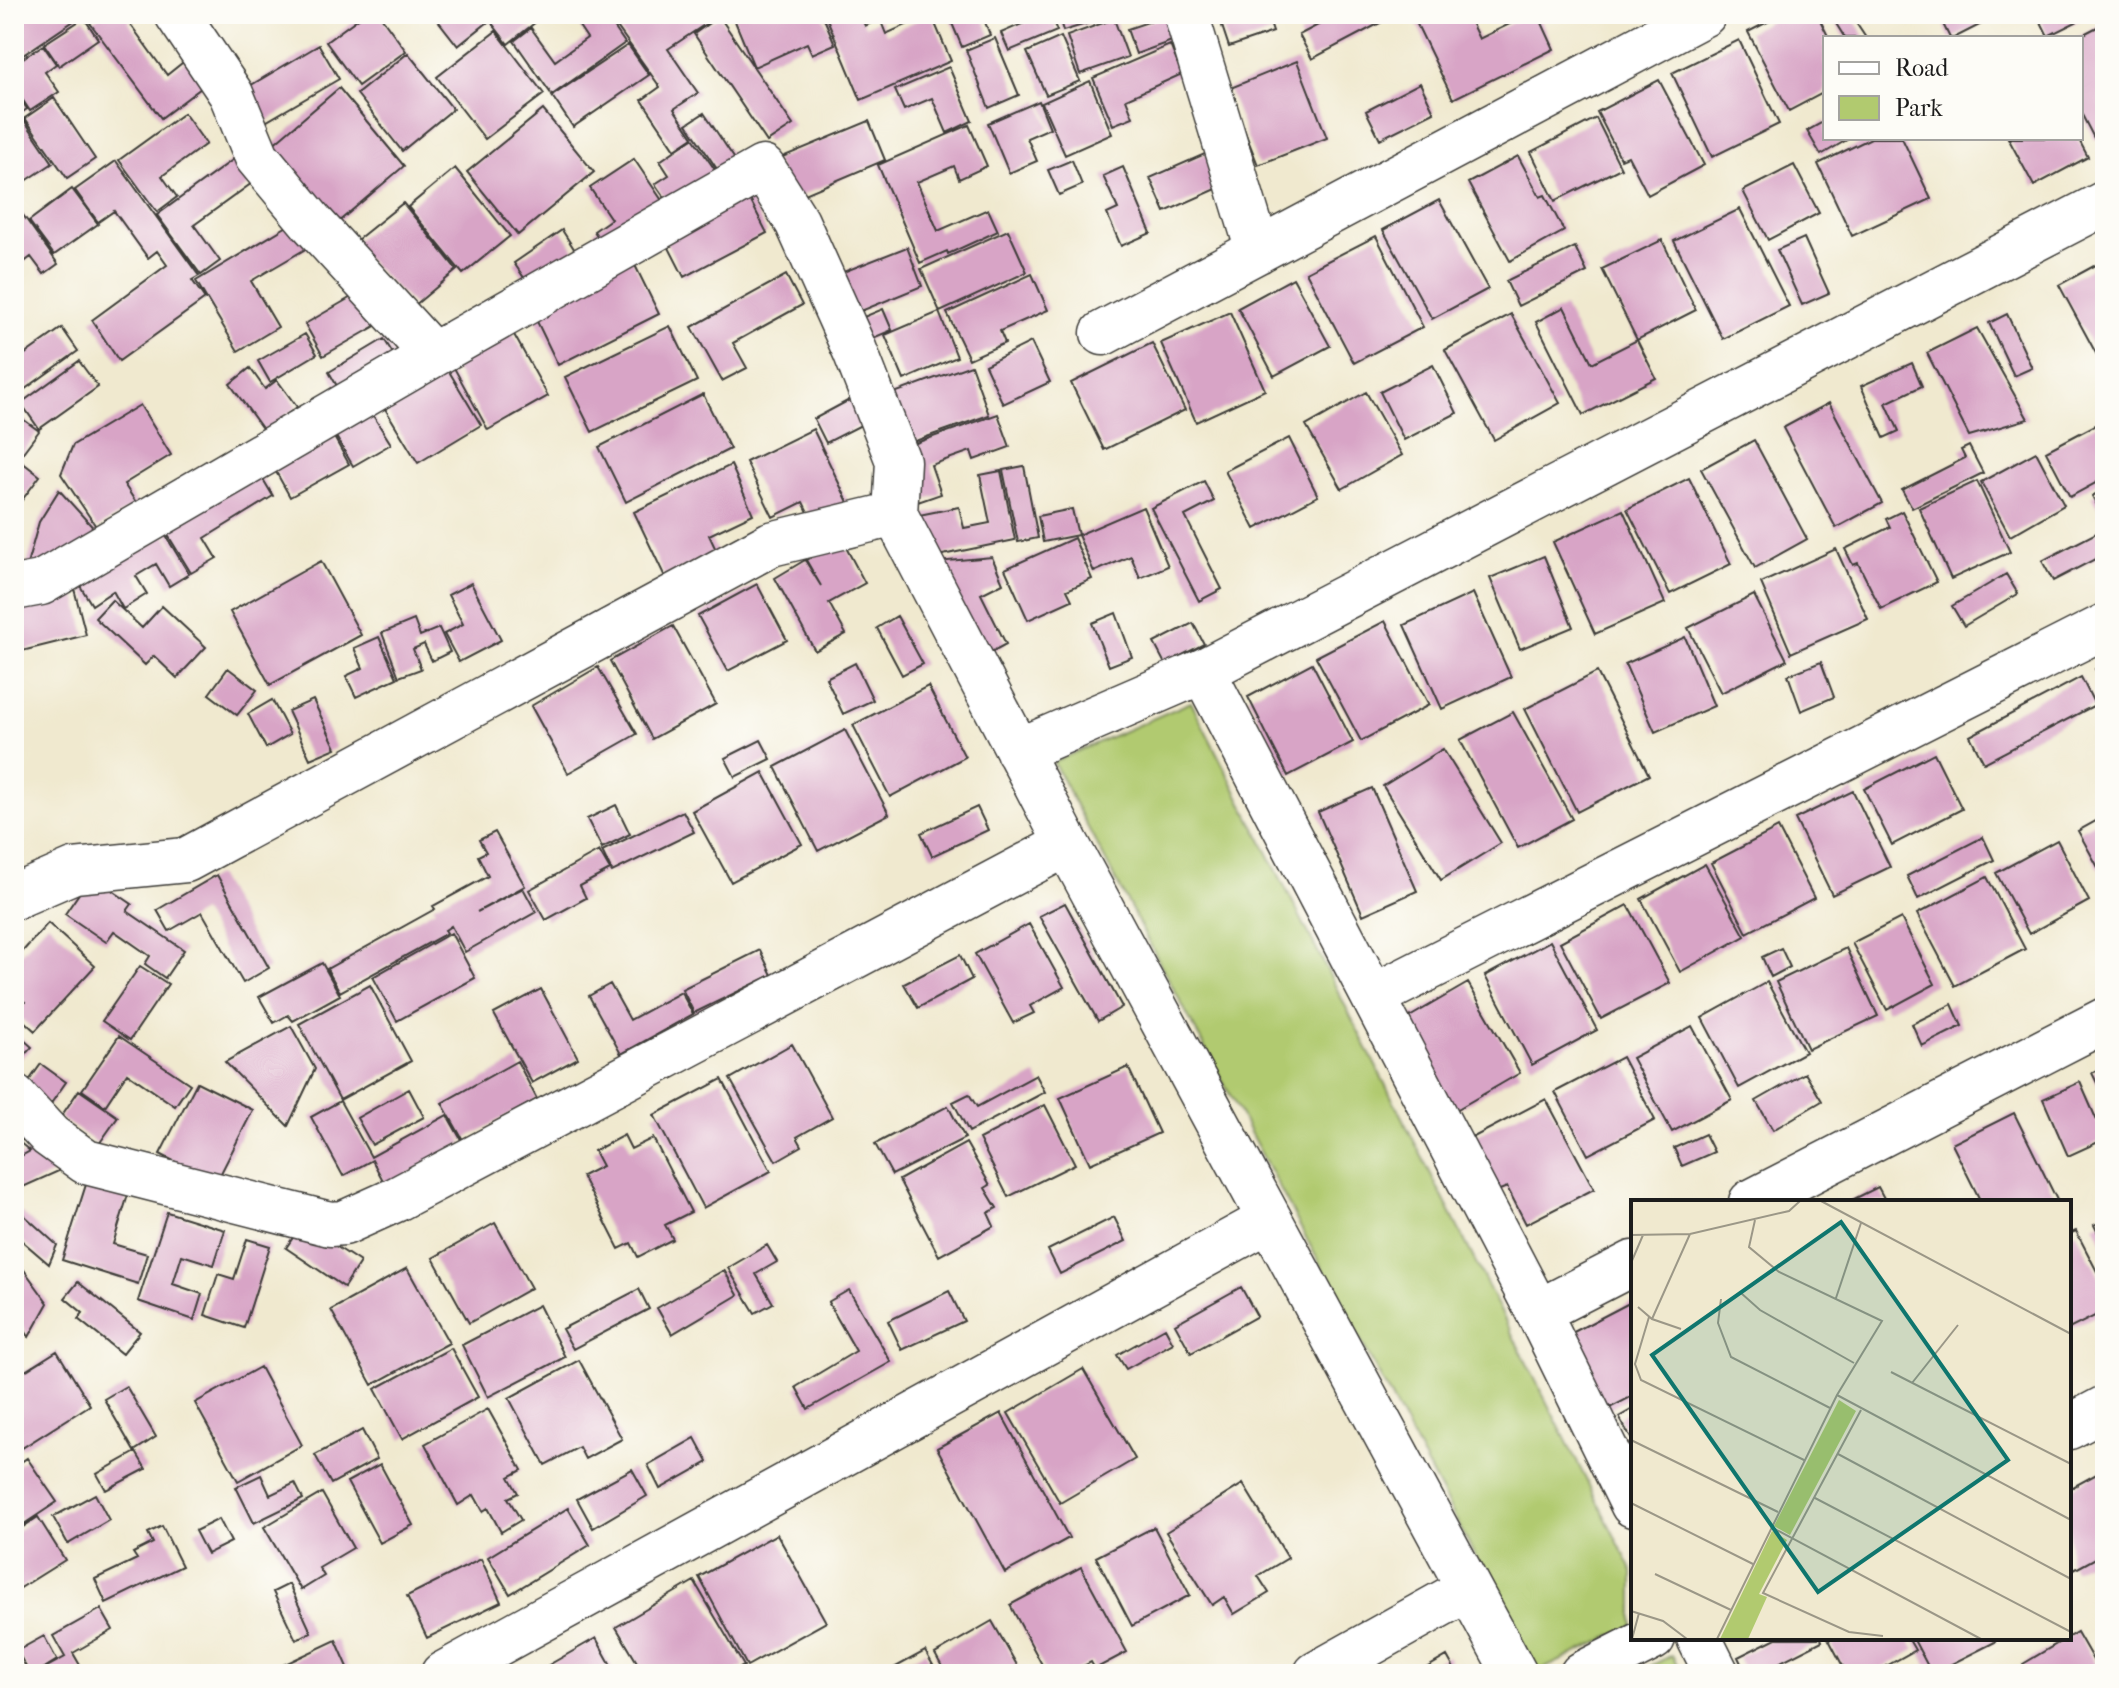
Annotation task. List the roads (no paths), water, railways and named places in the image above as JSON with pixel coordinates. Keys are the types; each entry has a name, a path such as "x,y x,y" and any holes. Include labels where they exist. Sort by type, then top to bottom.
{"street":[{"path":"177,14 231,94 257,157 312,223 433,355"},
{"path":"1186,14 1258,251"},
{"path":"1103,333 1704,14"},
{"path":"14,588 41,583 763,168 803,236 855,351 898,461 895,514 1067,844 1515,1674"},
{"path":"1018,751 1203,671 2105,203"},
{"path":"14,897 74,871 186,860 771,544 895,514"},
{"path":"1374,996 2105,626"},
{"path":"1203,671 1538,1312 1631,1501"},
{"path":"14,1097 50,1136 86,1162 116,1167 330,1224 344,1223 395,1200 1067,844"},
{"path":"1755,1200 2105,1020"},
{"path":"443,1674 1269,1220"},
{"path":"1538,1312 1631,1264"},
{"path":"2071,1426 2105,1408"},
{"path":"1316,1674 1468,1589"},
{"path":"1582,1674 1649,1640"},
{"path":"1700,1640 1717,1674"}]}
